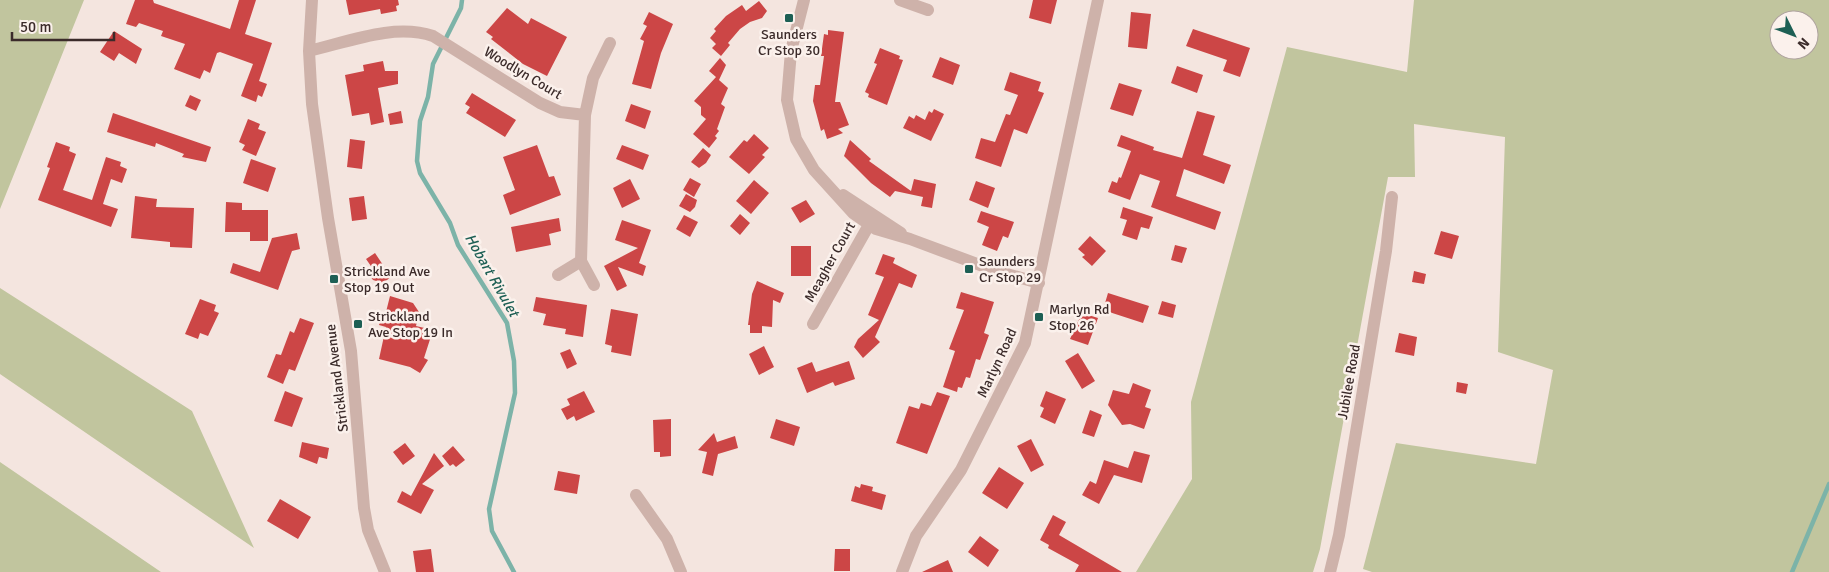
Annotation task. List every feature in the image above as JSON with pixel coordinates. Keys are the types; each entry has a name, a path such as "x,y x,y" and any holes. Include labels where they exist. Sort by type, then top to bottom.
{"street":[{"name":"Strickland Avenue","path":"312,0 309,51 316,136 354,376 364,508 368,530 385,572"},
{"path":"804,0 791,51 787,100 796,139 814,170 830,187 871,220 910,238 996,271 1039,283"},
{"path":"900,0 928,10"},
{"name":"Marlyn Road","path":"902,572 907,555 923,522 961,470 1020,356 1028,333 1098,0"},
{"name":"Woodlyn Court","path":"309,51 399,30 420,32 433,36 546,106 560,112 585,115"},
{"path":"594,285 580,260 585,115 593,78 610,42"},
{"name":"Jubilee Road","path":"1330,572 1339,535 1386,251 1392,196"},
{"name":"Meagher Court","path":"813,324 871,220"},
{"path":"558,275 580,260"},
{"path":"636,495 667,539 681,572"}],"green space":[{"path":"0,0 84,0 0,209"},
{"path":"1414,0 1829,0 1829,572 1372,572 1363,569 1396,443 1536,464 1553,370 1498,352 1505,137 1414,124 1415,177 1388,177 1320,549 1313,572 1136,572 1192,479 1191,402 1287,47 1407,72"},
{"path":"0,288 192,411 254,548 0,374"},
{"path":"0,462 161,572 0,572"}],"building":[{"path":"135,0 153,0 154,3 230,29 239,0 256,0 245,34 272,43 259,81 267,84 262,97 258,95 256,102 241,96 253,64 220,52 217,53 210,73 204,70 200,79 174,69 185,44 161,36 163,31 139,23 136,27 126,24"},
{"path":"346,0 398,0 399,5 396,6 397,11 381,14 380,9 349,15"},
{"path":"1033,0 1057,0 1051,24 1029,18"},
{"path":"759,1 767,11 762,18 750,22 740,29 728,43 730,45 721,56 712,48 716,44 710,38 716,31 714,29 726,16 742,5 746,11"},
{"path":"507,8 528,24 531,18 567,37 547,76 523,64 491,39 493,37 486,32"},
{"path":"649,12 673,24 661,53 651,89 632,84 644,41 640,39 647,26 643,24"},
{"path":"1131,12 1151,14 1147,49 1128,47"},
{"path":"1193,29 1250,48 1240,77 1223,71 1227,60 1186,46"},
{"path":"828,30 844,32 835,102 840,102 849,125 838,129 843,133 827,139 824,129 821,131 813,101 815,85 820,85 824,56 821,56 824,34 828,35"},
{"path":"114,31 142,49 136,64 119,53 114,61 100,52"},
{"path":"880,48 900,56 899,59 903,60 887,105 868,97 869,94 865,92 877,64 874,63"},
{"path":"940,57 960,65 953,85 932,77"},
{"path":"720,58 726,65 719,80 728,88 721,104 725,107 717,129 719,131 715,136 717,138 709,148 693,134 706,119 701,115 701,107 694,101 716,77 709,71"},
{"path":"383,61 385,71 398,71 398,84 378,88 384,122 371,125 369,113 352,116 345,75 364,71 363,65"},
{"path":"1177,66 1203,75 1197,93 1171,83"},
{"path":"1010,72 1041,82 1038,91 1044,93 1027,134 1014,129 1001,167 975,158 981,138 995,142 1006,114 1010,115 1018,95 1004,90"},
{"path":"1119,83 1142,90 1133,116 1110,109"},
{"path":"472,93 516,120 505,137 466,113 470,107 465,104"},
{"path":"190,95 201,100 196,111 185,106"},
{"path":"631,104 651,111 645,129 625,121"},
{"path":"934,109 944,114 931,141 903,128 909,116 914,119 916,115 925,120 929,111 932,113"},
{"path":"401,111 403,123 390,125 388,114"},
{"path":"1197,111 1215,116 1203,155 1231,165 1224,184 1184,169 1176,196 1221,212 1215,230 1151,207 1160,181 1140,174 1130,200 1108,192 1112,181 1117,183 1119,177 1121,178 1131,151 1117,146 1121,135 1154,147 1153,150 1182,158"},
{"path":"113,113 211,147 206,162 182,157 184,154 156,143 155,147 107,132"},
{"path":"248,119 260,124 258,129 266,132 256,156 242,150 245,145 239,142"},
{"path":"754,134 769,148 762,155 765,157 749,174 729,157 744,140 747,142"},
{"path":"350,139 365,141 362,169 347,167"},
{"path":"850,140 871,159 869,161 911,191 914,179 936,184 932,208 921,206 923,197 895,191 890,197 871,183 844,156"},
{"path":"56,142 70,147 69,151 76,154 63,190 92,200 106,157 121,162 120,166 127,169 122,183 111,179 103,204 118,209 111,227 38,200 50,168 47,167"},
{"path":"537,145 549,177 554,176 561,195 510,215 503,195 515,190 503,157"},
{"path":"622,145 649,155 643,170 616,159"},
{"path":"703,148 711,155 706,163 699,168 691,162"},
{"path":"251,159 276,168 268,192 243,183"},
{"path":"690,178 701,184 694,197 683,190"},
{"path":"630,179 640,199 622,208 613,188"},
{"path":"754,180 769,193 751,214 736,201"},
{"path":"976,181 995,188 988,208 969,200"},
{"path":"686,194 697,200 695,207 690,212 679,206"},
{"path":"135,196 157,199 156,207 194,208 192,248 170,247 170,242 131,238"},
{"path":"364,196 367,219 352,221 349,198"},
{"path":"806,200 815,214 800,223 791,208"},
{"path":"226,202 242,203 242,210 268,210 268,241 250,241 250,232 225,232"},
{"path":"1123,207 1153,217 1149,229 1141,227 1137,240 1122,235 1127,220 1120,218"},
{"path":"981,211 1014,222 1008,238 1003,236 997,251 982,245 989,227 977,222"},
{"path":"740,214 750,223 740,235 730,226"},
{"path":"684,215 698,222 690,237 676,229"},
{"path":"559,218 561,231 549,234 551,245 516,252 511,227"},
{"path":"622,220 651,230 639,263 646,266 643,276 618,267 627,286 617,291 604,266 638,248 615,240"},
{"path":"1441,231 1459,236 1452,259 1434,254"},
{"path":"297,233 300,249 292,251 278,290 230,273 233,263 260,272 272,238"},
{"path":"1090,236 1106,251 1092,266 1082,257 1085,255 1078,249"},
{"path":"1175,245 1187,248 1182,263 1171,260"},
{"path":"791,246 811,246 811,276 791,276"},
{"path":"375,253 391,277 383,283 373,280 368,273 373,269 366,259"},
{"path":"883,254 895,258 893,263 917,275 912,288 899,283 875,337 880,342 863,358 854,347 858,339 879,320 868,315 884,277 875,274"},
{"path":"1414,271 1426,274 1424,284 1412,282"},
{"path":"757,281 784,293 780,303 773,300 772,327 762,326 762,333 750,333 750,325 748,325 752,294"},
{"path":"961,292 994,302 984,333 989,335 980,360 976,359 970,378 966,377 962,388 958,387 957,392 943,387 955,351 949,349 964,310 956,308"},
{"path":"1108,293 1149,306 1143,323 1103,310"},
{"path":"390,296 413,303 419,312 416,326 433,330 424,358 428,360 420,373 410,367 379,359 386,327 379,325 382,315 385,316"},
{"path":"536,297 587,305 583,337 565,334 566,329 543,325 546,314 533,311"},
{"path":"200,299 216,305 214,311 219,313 208,336 200,333 198,339 185,334"},
{"path":"1162,301 1176,305 1173,318 1158,314"},
{"path":"611,309 638,314 631,356 611,352 612,346 605,344"},
{"path":"1082,313 1098,318 1088,345 1070,339"},
{"path":"300,318 314,323 295,371 289,369 283,384 267,377 276,354 281,355 290,331 294,333"},
{"path":"1399,333 1417,337 1414,356 1395,352"},
{"path":"764,346 774,367 759,375 749,354"},
{"path":"570,349 577,364 567,369 560,353"},
{"path":"1078,353 1095,381 1082,389 1065,361"},
{"path":"849,361 855,379 835,386 833,382 807,393 797,368 812,362 816,372"},
{"path":"1457,382 1468,384 1466,394 1456,392"},
{"path":"1133,383 1151,390 1145,407 1151,409 1144,429 1130,424 1122,425 1108,405 1113,390 1129,394"},
{"path":"285,391 303,398 292,427 274,421"},
{"path":"584,391 595,412 576,421 574,416 567,420 561,409 570,405 567,399"},
{"path":"1046,391 1066,399 1055,424 1040,417 1044,408 1040,406"},
{"path":"937,392 950,396 927,454 896,443 909,406 919,409 921,403 931,406"},
{"path":"1090,410 1102,415 1094,437 1082,433"},
{"path":"671,419 671,456 660,457 660,452 654,452 653,420"},
{"path":"776,419 800,427 794,446 770,438"},
{"path":"714,433 717,442 735,436 738,448 718,454 713,476 702,473 707,452 698,450"},
{"path":"1031,439 1044,465 1031,472 1017,446"},
{"path":"302,442 329,448 327,459 319,457 317,464 299,457"},
{"path":"405,443 415,456 403,465 393,452"},
{"path":"453,446 465,460 456,467 453,464 450,466 442,456"},
{"path":"1134,451 1150,455 1142,483 1114,475 1099,504 1082,495 1090,481 1096,484 1104,460 1128,468"},
{"path":"434,453 444,466 422,484 434,490 421,514 397,502 402,491 411,496"},
{"path":"999,467 1024,483 1007,509 982,493"},
{"path":"558,471 580,475 577,494 554,490"},
{"path":"861,484 873,487 872,491 886,495 882,510 851,501 855,486 860,488"},
{"path":"280,499 311,517 298,539 267,521"},
{"path":"1053,515 1066,522 1059,535 1122,572 1075,572 1079,565 1048,548 1049,545 1040,540"},
{"path":"980,536 999,550 988,567 968,552"},
{"path":"431,549 434,572 416,572 413,551"},
{"path":"835,549 850,549 850,571 834,571"},
{"path":"948,560 953,572 922,572"}],"waterway":[{"name":"Hobart Rivulet","path":"462,0 461,8 433,64 428,97 420,121 417,161 420,173 450,223 458,245 507,323 514,361 515,393 489,509 492,531 514,572"},
{"path":"1792,572 1829,484"}],"place":[{"name":"Saunders Cr Stop 30","path":"789,18"},
{"name":"Saunders Cr Stop 29","path":"969,269"},
{"name":"Strickland Ave Stop 19 Out","path":"334,279"},
{"name":"Marlyn Rd Stop 26","path":"1039,317"},
{"name":"Strickland Ave Stop 19 In","path":"358,324"}]}
